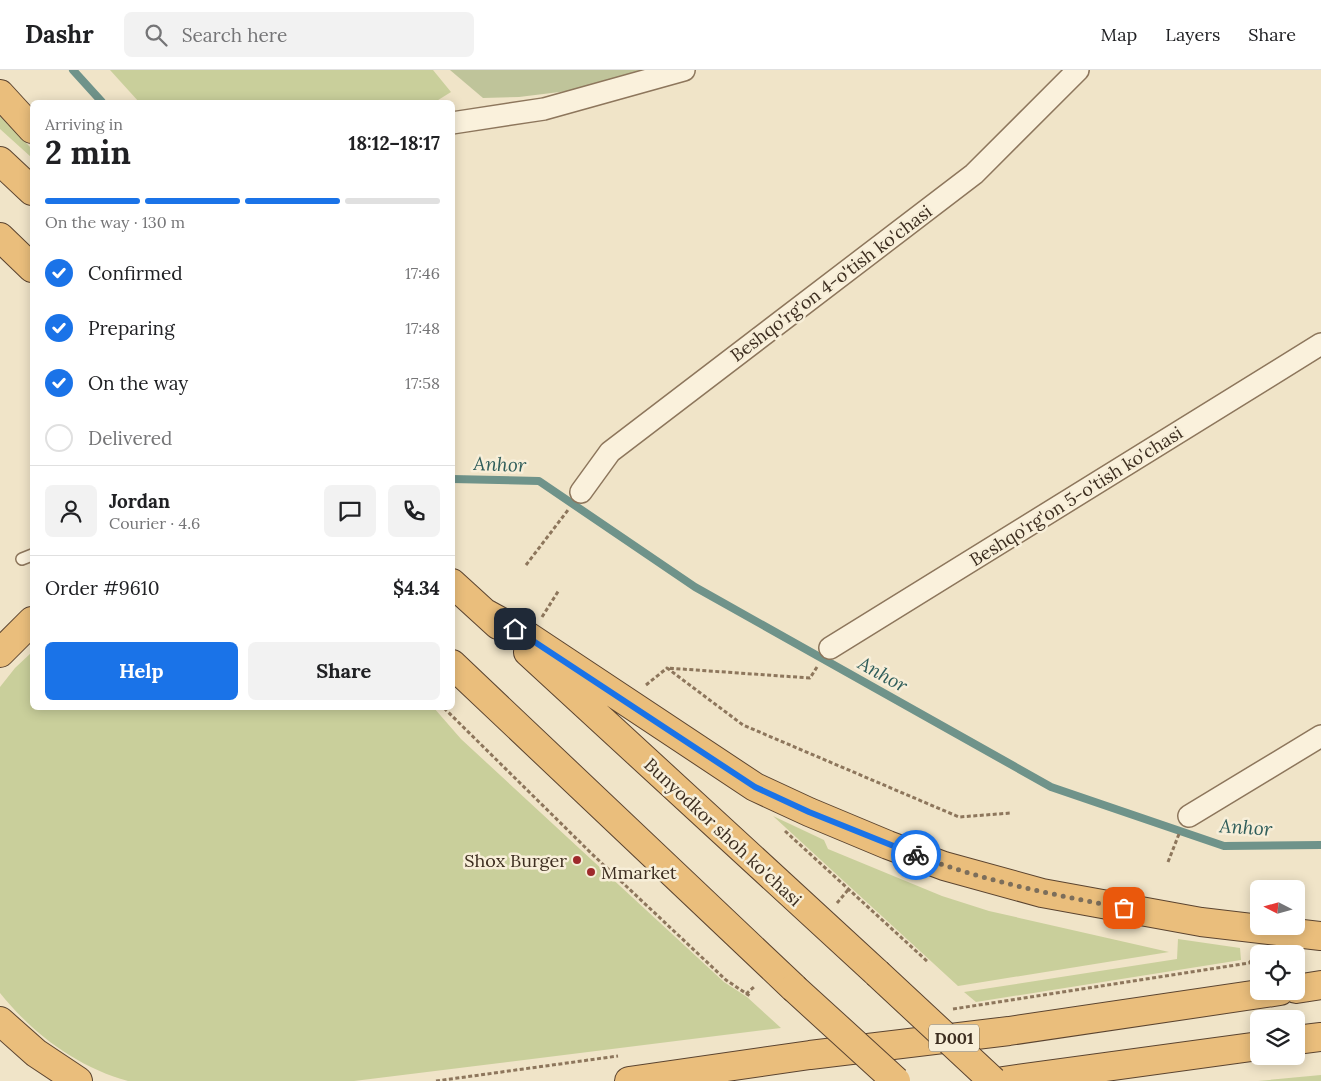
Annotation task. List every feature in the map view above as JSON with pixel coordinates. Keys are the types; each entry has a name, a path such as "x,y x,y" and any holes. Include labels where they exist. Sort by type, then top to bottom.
{"highway":[{"path":"0,94 30,127"},
{"path":"0,161 30,189"},
{"path":"0,237 30,266"},
{"name":"Bunyodkor shoh ko'chasi","path":"455,585 993,1081"},
{"path":"485,613 530,637 755,787 809,812 896,848 944,866 1042,893 1201,922 1321,936"},
{"path":"0,653 30,623"},
{"path":"455,667 794,988 896,1081"},
{"path":"1305,988 1321,985"},
{"name":"D001","path":"629,1081 810,1055 1009,1031 1250,995"},
{"path":"0,1021 36,1053 78,1081"},
{"path":"1305,1039 1321,1037"},
{"path":"1003,1081 1250,1047"}],"street":[{"path":"455,123 544,109 684,70"},
{"name":"Beshqo'rg'on 4-o'tish ko'chasi","path":"581,492 610,452 974,174 1078,70"},
{"name":"Beshqo'rg'on 5-o'tish ko'chasi","path":"830,648 1321,344"},
{"path":"1185,824 1321,736"}],"path":[{"path":"526,565 581,492"},
{"path":"810,678 667,668 743,726 959,817 1011,813"},
{"path":"446,710 592,854 726,980 750,996"},
{"path":"1168,862 1185,824"},
{"path":"784,830 928,962"},
{"path":"978,1005 1249,963"},
{"path":"436,1081 619,1056"}],"green space":[{"path":"110,70 433,70 451,92 438,100 137,100"},
{"path":"450,70 644,70 592,88 519,97 483,98"},
{"path":"0,116 30,147 30,156 0,129"},
{"path":"30,654 30,710 436,710 461,739 724,982 747,997 781,1028 354,1081 128,1081 91,1067 57,1047 42,1035 0,993 0,687 15,668"},
{"path":"773,816 824,840 828,849 942,896 989,911 1169,952 958,986"},
{"path":"1178,939 1240,948 1241,960 976,1002 964,992 1177,959"},
{"path":"1321,1075 1321,1081 1258,1081"}],"waterway":[{"name":"Anhor","path":"73,70 100,100"},
{"name":"Anhor","path":"455,479 539,481 695,587 1051,787 1224,846 1321,845"}],"way so far":[{"path":"916,855 944,866 1042,893 1124,908"}],"place":[{"name":"Shox Burger","path":"577,860"},
{"name":"Mmarket","path":"591,872"}],"route":[{"path":"515,629 530,637 755,787 809,812 916,855"}]}
